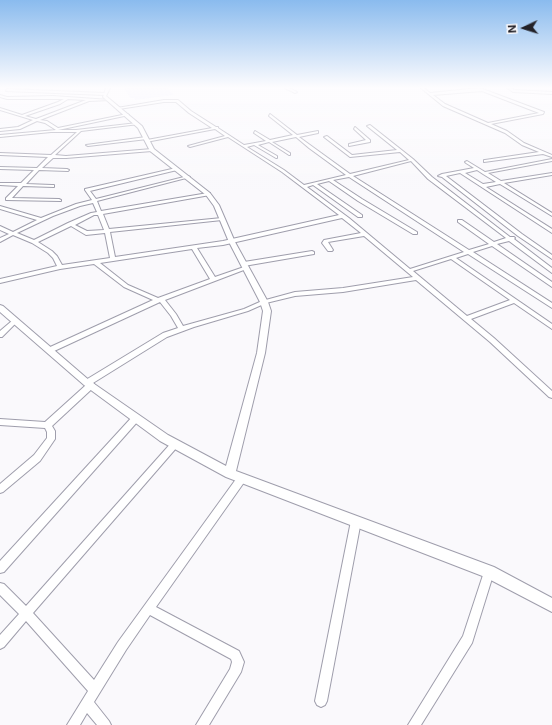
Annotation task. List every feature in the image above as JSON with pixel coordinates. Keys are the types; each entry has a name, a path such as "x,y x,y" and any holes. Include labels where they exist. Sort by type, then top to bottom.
{"street":[{"path":"0,130 19,128 32,122"},
{"path":"45,122 57,129 93,122"},
{"path":"135,122 149,144 176,169 208,194 217,206 232,242 264,302 267,311 262,354 230,474"},
{"path":"207,122 304,186 343,216 466,319 552,395"},
{"path":"279,122 349,175 552,306"},
{"path":"483,122 506,132 523,144 552,156"},
{"path":"488,124 499,122"},
{"path":"0,136 51,131 80,131 137,124"},
{"path":"369,126 412,160 430,178 552,270"},
{"path":"0,154 66,157 149,144 217,128"},
{"path":"350,145 366,144 369,141 355,128"},
{"path":"59,200 8,199 80,131"},
{"path":"255,132 289,154"},
{"path":"244,146 316,132"},
{"path":"0,143 11,134"},
{"path":"190,146 229,136"},
{"path":"326,137 349,156 400,151"},
{"path":"88,145 149,144"},
{"path":"111,149 149,144"},
{"path":"254,144 276,157"},
{"path":"372,149 377,153"},
{"path":"485,161 552,150"},
{"path":"304,186 412,160"},
{"path":"484,173 552,160"},
{"path":"467,162 552,215"},
{"path":"0,172 2,168 67,170"},
{"path":"430,178 477,168"},
{"path":"113,259 107,231 100,212 88,189 176,169"},
{"path":"461,172 552,231"},
{"path":"482,186 502,184 552,174"},
{"path":"442,175 520,235 552,257"},
{"path":"0,240 50,214 188,177"},
{"path":"330,180 415,233"},
{"path":"0,184 52,186"},
{"path":"314,184 360,216"},
{"path":"34,242 70,224 100,212 208,194"},
{"path":"1,207 40,220"},
{"path":"0,281 60,267 232,242 343,216"},
{"path":"70,224 86,233 222,219"},
{"path":"460,221 552,285"},
{"path":"0,228 34,242 50,252 55,257 60,267"},
{"path":"330,250 325,243 326,241 364,234"},
{"path":"409,272 520,235"},
{"path":"194,248 214,280"},
{"path":"50,350 159,300 214,280 245,266 312,253"},
{"path":"452,257 552,327"},
{"path":"95,262 126,286 159,300 174,315 182,329"},
{"path":"0,422 47,425 89,384 165,335 182,329 246,310 264,302 295,294 344,290 418,278"},
{"path":"466,319 514,301"},
{"path":"0,308 89,384 136,418 164,438 230,474 489,572 552,605"},
{"path":"0,335 15,321"},
{"path":"0,568 136,418"},
{"path":"0,489 37,458 51,439 51,431 47,425"},
{"path":"0,643 175,444"},
{"path":"73,725 122,646 242,478"},
{"path":"321,702 356,521"},
{"path":"414,725 468,639 489,572"},
{"path":"0,588 26,613 95,690"},
{"path":"149,609 235,655 238,662 235,672 202,725"},
{"path":"87,703 105,725"}]}
